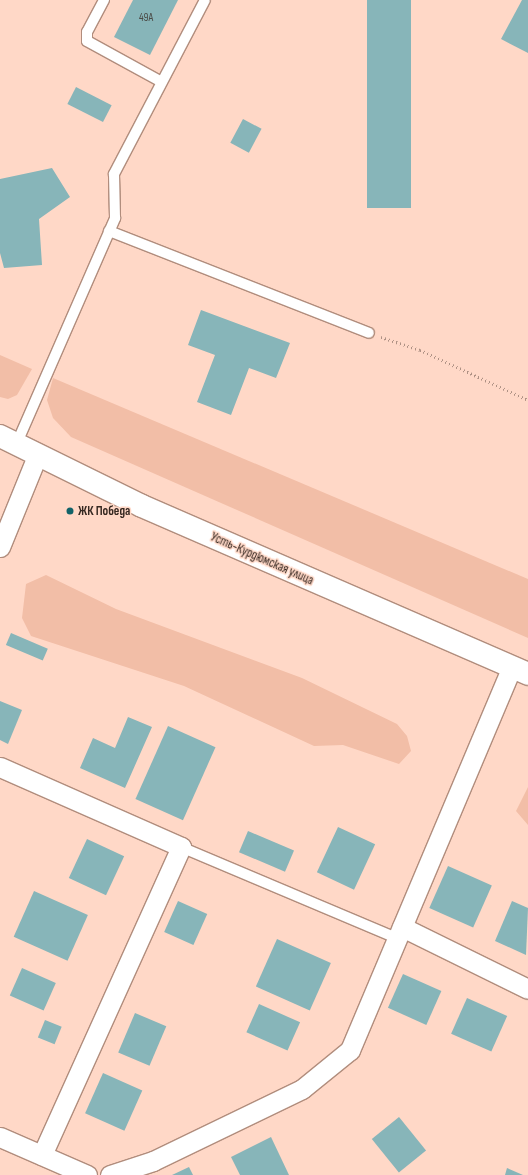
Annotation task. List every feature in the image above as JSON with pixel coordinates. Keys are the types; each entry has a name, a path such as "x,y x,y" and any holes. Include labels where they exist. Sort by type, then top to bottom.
{"main road":[{"name":"Усть-Курдюмская улица","path":"8,441 142,506 520,671"}],"street":[{"path":"0,547 37,456"},
{"path":"110,1175 152,1161 302,1089 331,1068 350,1050 399,932 520,671"},
{"path":"0,767 181,847 42,1155"},
{"path":"399,932 528,989"},
{"path":"0,1137 87,1175"}],"lane":[{"path":"104,0 87,32 87,41 162,82"},
{"path":"8,441 115,218 114,174 205,0"},
{"path":"109,231 369,333"},
{"path":"181,847 399,932"}],"path":[{"path":"369,333 420,350 528,400"}],"shaded area":[{"path":"0,355 32,369 17,395 8,399 0,397"},
{"path":"53,378 528,579 528,638 71,437 53,418 47,400"},
{"path":"46,575 116,609 302,678 397,724 407,736 411,751 399,764 343,745 314,746 184,686 31,636 22,618 26,584"},
{"path":"528,787 528,825 516,811"}],"building":[{"path":"133,0 178,0 150,55 114,37"},
{"path":"367,0 411,0 411,208 367,208"},
{"path":"522,0 528,0 528,53 501,39"},
{"path":"76,87 112,105 103,122 67,104"},
{"path":"243,119 262,129 249,153 230,143"},
{"path":"52,168 70,197 39,219 42,265 4,268 0,253 0,179"},
{"path":"201,310 290,343 276,378 249,368 231,415 197,402 215,355 188,345"},
{"path":"11,633 48,649 43,661 6,645"},
{"path":"0,701 22,710 8,744 0,740"},
{"path":"128,717 152,727 125,788 80,768 93,738 115,748"},
{"path":"168,726 216,747 183,820 135,799"},
{"path":"338,827 375,844 354,890 317,872"},
{"path":"248,831 294,851 285,872 239,852"},
{"path":"87,839 124,856 106,895 69,878"},
{"path":"448,866 492,886 473,928 429,908"},
{"path":"34,891 88,915 68,961 14,937"},
{"path":"178,901 207,914 193,945 164,932"},
{"path":"512,901 528,908 526,955 495,941"},
{"path":"277,939 331,963 310,1011 256,987"},
{"path":"22,968 56,983 44,1010 10,995"},
{"path":"403,974 441,991 426,1025 388,1008"},
{"path":"467,998 507,1016 491,1052 451,1034"},
{"path":"259,1004 300,1022 288,1051 246,1032"},
{"path":"135,1013 166,1026 149,1066 118,1053"},
{"path":"45,1020 62,1027 55,1044 38,1038"},
{"path":"103,1073 142,1090 124,1131 85,1113"},
{"path":"399,1117 426,1150 399,1172 372,1139"},
{"path":"271,1137 289,1175 240,1175 231,1157"},
{"path":"189,1167 193,1175 172,1175"},
{"path":"507,1168 523,1175 505,1175"}],"place":[{"name":"ЖК Победа","path":"70,511"}]}
